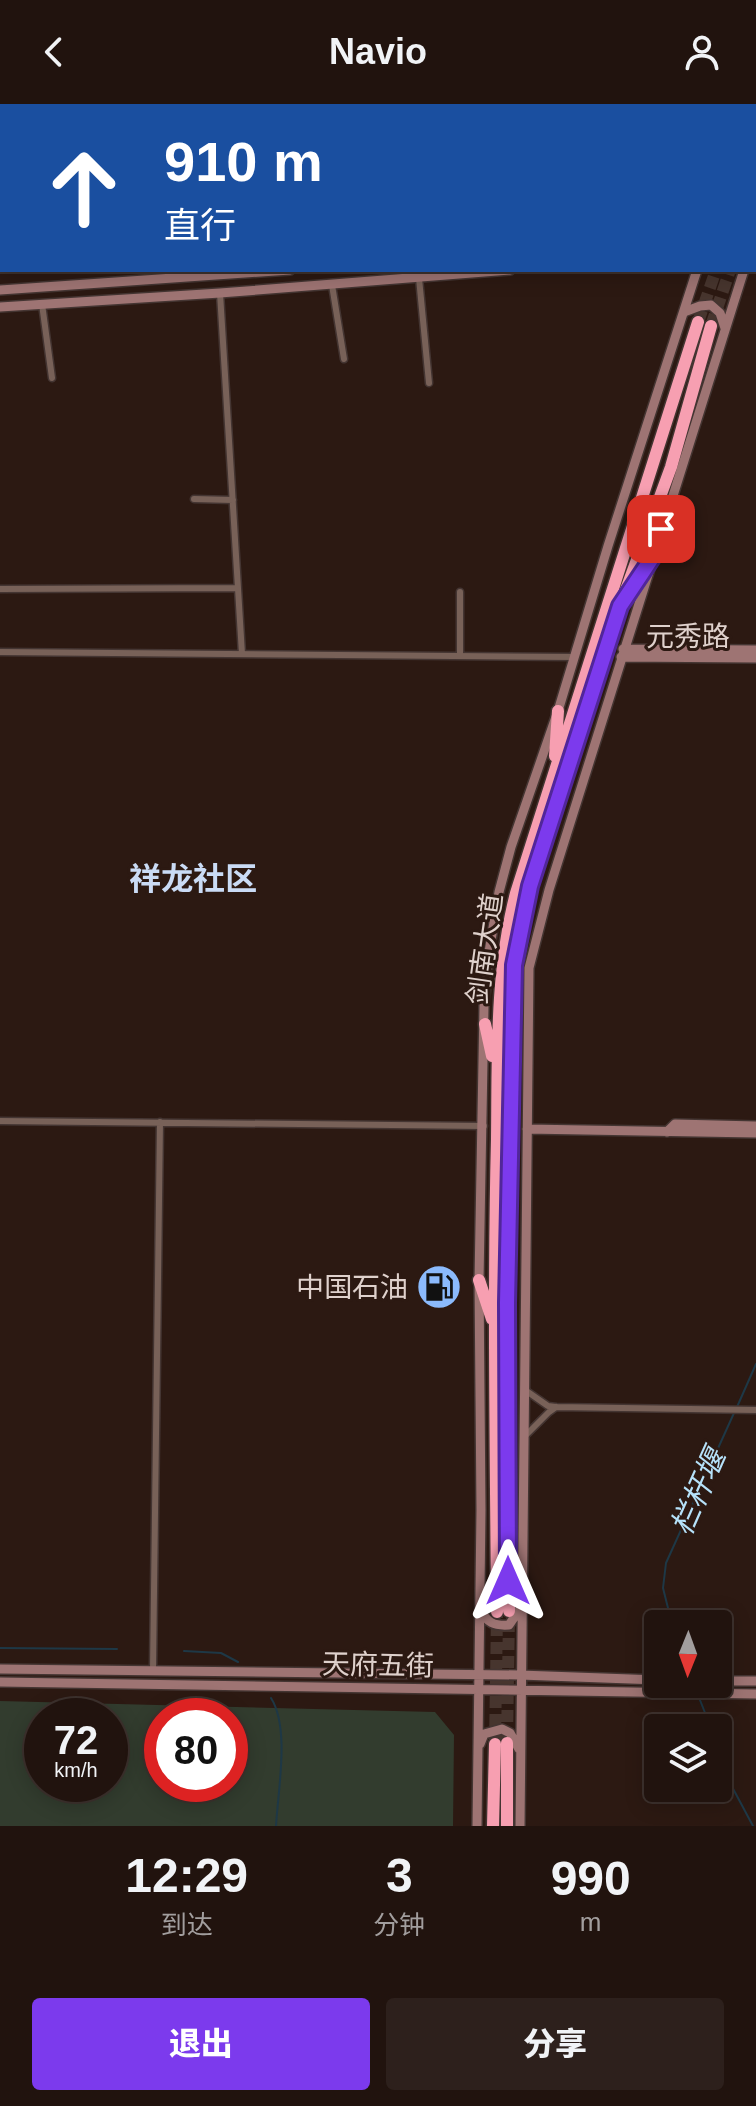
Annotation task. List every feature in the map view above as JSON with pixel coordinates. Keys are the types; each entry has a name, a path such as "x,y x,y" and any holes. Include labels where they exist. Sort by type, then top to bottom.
{"highway":[{"name":"剑南大道","path":"698,322 516,893 504,940 500,989 496,1331 503,1612 514,965 530,886 620,606 671,467 711,326"},
{"path":"620,606 652,558"},
{"path":"553,780 558,711"},
{"path":"485,1024 492,1049 497,1137"},
{"path":"479,1280 496,1331"},
{"path":"493,1826 501,1744 507,1826"}],"main road":[{"path":"0,290 262,272"},
{"path":"336,284 340,272"},
{"path":"0,307 487,272"},
{"path":"477,1826 481,1510 479,1280 489,952 499,892 511,847 558,711 696,272"},
{"path":"520,1826 529,968 549,890 743,272"},
{"path":"684,312 711,305 720,313 725,328"},
{"name":"元秀路","path":"622,653 756,650"},
{"name":"元秀路","path":"622,653 756,658"},
{"path":"667,1132 675,1124 756,1126"},
{"path":"527,1129 756,1133"},
{"path":"478,1606 485,1619 496,1626 509,1625 522,1606"},
{"name":"天府五街","path":"0,1669 520,1675 644,1679"},
{"path":"732,1681 756,1681"},
{"name":"天府五街","path":"0,1682 756,1694"},
{"path":"479,1746 484,1734 502,1729 510,1733 521,1752"}],"street":[{"path":"121,272 121,282"},
{"path":"419,278 429,383"},
{"path":"336,284 344,359"},
{"path":"220,293 242,654"},
{"path":"42,304 52,378"},
{"path":"194,499 233,500"},
{"path":"0,589 238,588"},
{"path":"460,592 460,656"},
{"path":"0,652 574,657"},
{"path":"0,1121 484,1126"},
{"path":"153,1670 160,1122"},
{"path":"523,1389 531,1397 556,1407 756,1410"},
{"path":"523,1438 556,1407"}],"green space":[{"path":"0,1701 24,1702 24,1802 128,1802 128,1704 144,1705 144,1802 248,1802 248,1707 435,1712 454,1735 453,1826 0,1826"}],"waterway":[{"name":"栏杆堰","path":"737,1407 756,1364"},
{"name":"栏杆堰","path":"668,1610 663,1588 666,1563 734,1413"},
{"path":"0,1648 117,1649"},
{"path":"184,1651 221,1653 238,1662"},
{"path":"271,1698 277,1711 281,1742 276,1826"},
{"name":"栏杆堰","path":"699,1698 705,1714"},
{"name":"栏杆堰","path":"732,1787 753,1826"}],"tunnel":[{"path":"698,322 715,272"},
{"path":"711,326 729,272"},
{"path":"495,1744 497,1615"},
{"path":"507,1740 509,1615"}],"place":[{"name":"中国石油","path":"439,1287"}],"district":[{"name":"祥龙社区","path":"193,879"}],"route":[{"path":"508,1581 507,1303 514,965 530,886 620,606 652,558 661,529"}]}
